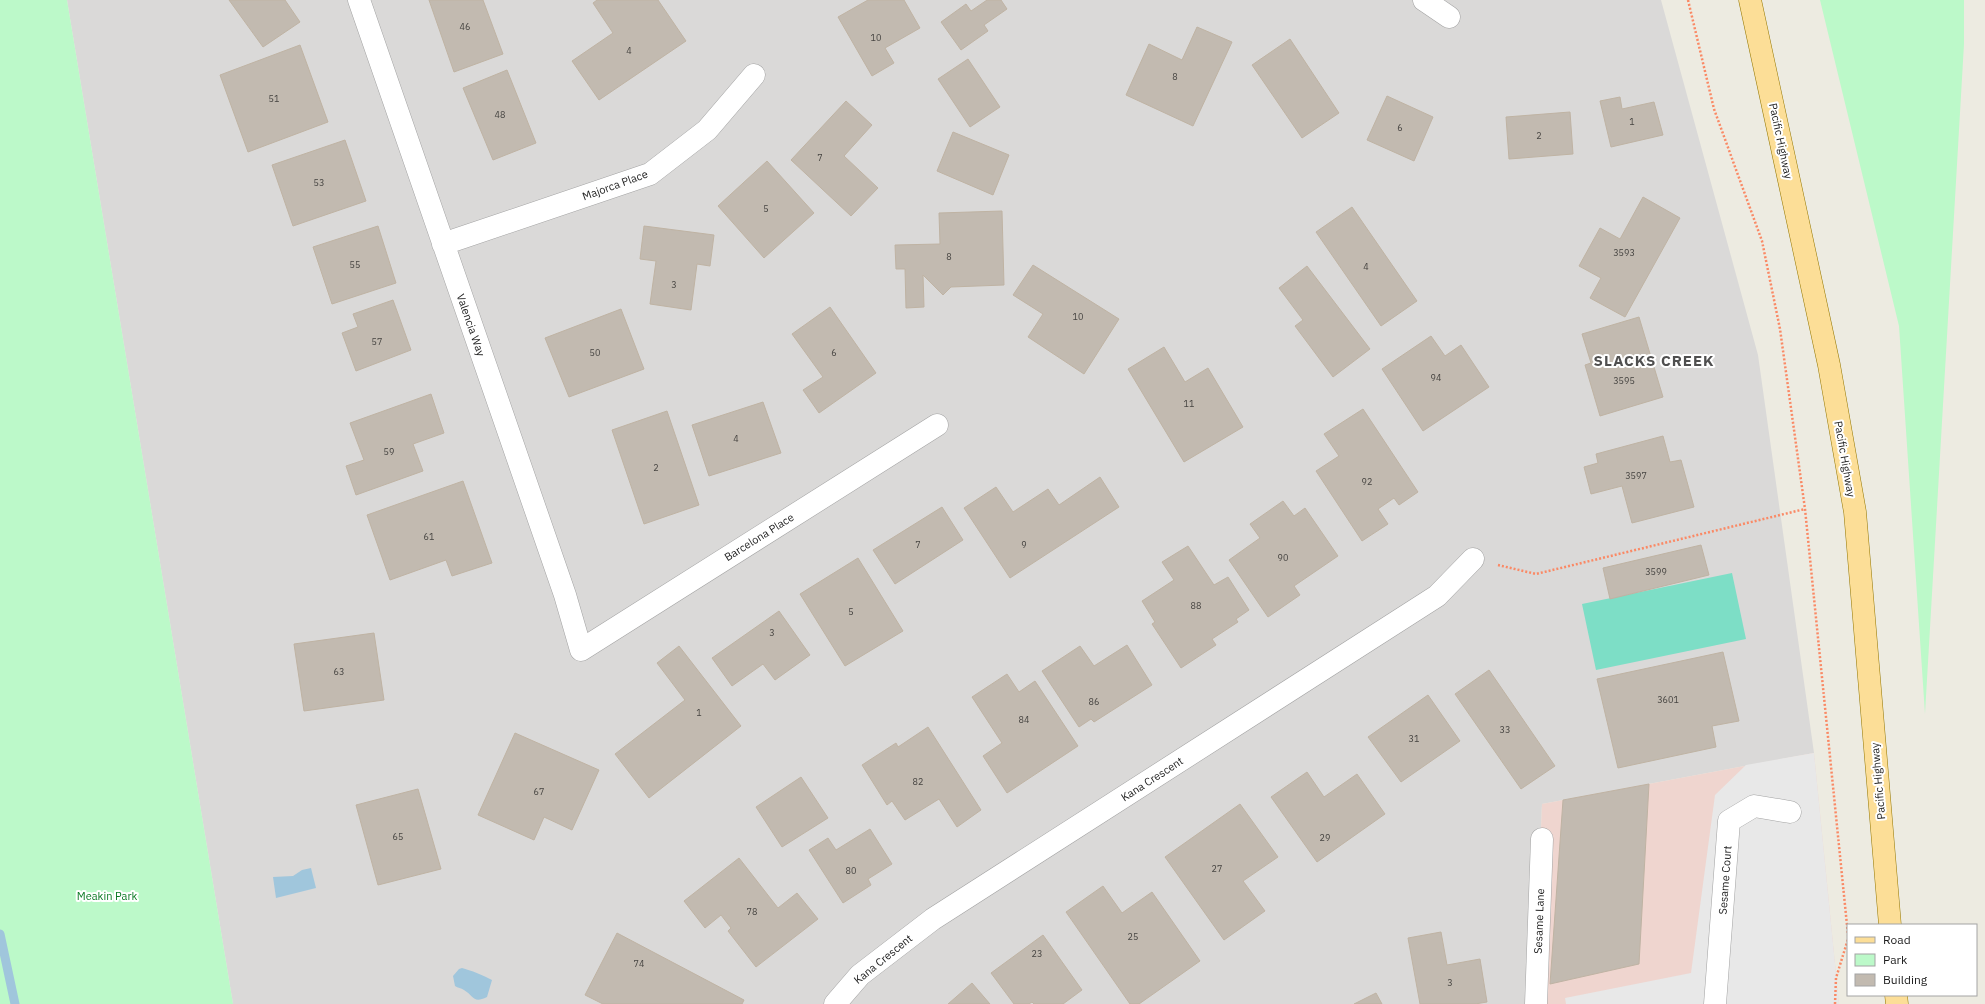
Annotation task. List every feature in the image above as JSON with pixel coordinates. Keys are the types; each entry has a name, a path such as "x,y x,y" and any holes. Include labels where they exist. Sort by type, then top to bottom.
{"main road":[{"name":"Pacific Highway","path":"1750,0 1829,365 1855,512 1890,924"}],"street":[{"name":"Valencia Way","path":"359,0 565,595 582,650"},
{"path":"1424,0 1449,17"},
{"name":"Majorca Place","path":"444,244 650,174 707,130 754,75"},
{"name":"Barcelona Place","path":"582,650 937,425"},
{"name":"Kana Crescent","path":"835,1004 860,975 933,919 1437,596 1473,559"},
{"name":"Sesame Court","path":"1715,1004 1729,821 1754,806 1790,812"},
{"name":"Sesame Lane","path":"1536,1004 1542,839"}],"path":[{"path":"1688,0 1714,109 1762,241 1780,330 1805,509 1847,924"},
{"path":"1473,559 1536,574 1805,509"},
{"path":"1835,1004 1836,978 1847,942"}],"shaded area":[{"path":"67,0 1661,0 1758,355 1814,753 1542,804 1534,1004 233,1004"},
{"path":"1814,753 1839,1004 1534,1004 1542,804"},
{"path":"1814,753 1839,1004 1566,1004 1565,998 1691,973 1715,795 1746,765"}],"green space":[{"name":"Meakin Park","path":"0,0 67,0 233,1004 0,1004"},
{"path":"1820,0 1964,0 1964,44 1925,714 1899,326"},
{"path":"1732,573 1746,639 1596,670 1582,604"}],"water":[{"path":"311,868 316,888 276,898 273,877 293,876 302,870"},
{"path":"462,968 492,980 487,997 479,1000 476,999 464,990 455,986 453,976 459,969"}],"building":[{"path":"229,0 285,0 300,22 263,47"},
{"path":"429,0 483,0 503,54 454,72"},
{"path":"597,0 658,0 686,41 599,100 572,61 613,33 593,3"},
{"path":"868,0 904,0 920,28 885,48 894,63 872,76 838,17"},
{"path":"987,0 1001,0 1007,9 984,25 988,31 961,50 941,22 966,4 971,11"},
{"path":"1197,27 1232,42 1193,126 1126,95 1149,44 1182,60"},
{"path":"1290,39 1339,113 1302,138 1252,65"},
{"path":"300,45 328,122 248,152 220,75"},
{"path":"968,59 1000,107 970,127 938,79"},
{"path":"507,70 536,143 493,160 463,88"},
{"path":"1387,96 1433,117 1414,161 1367,140"},
{"path":"1620,97 1622,109 1654,102 1663,135 1611,147 1600,101"},
{"path":"846,101 872,125 844,156 878,188 851,216 791,160"},
{"path":"1570,112 1573,154 1509,159 1506,117"},
{"path":"953,132 1009,155 993,195 937,171"},
{"path":"345,140 366,201 293,226 272,165"},
{"path":"767,161 814,213 764,258 718,206"},
{"path":"1643,197 1680,218 1625,317 1590,298 1601,278 1579,266 1600,228 1620,239"},
{"path":"1352,207 1417,301 1381,326 1316,232"},
{"path":"1002,211 1004,285 951,287 943,295 923,275 924,307 906,308 905,269 896,269 895,245 940,244 939,213"},
{"path":"378,226 396,283 332,304 313,247"},
{"path":"644,226 714,235 710,266 697,264 691,310 650,304 656,261 640,259"},
{"path":"1033,265 1119,319 1084,374 1028,337 1043,314 1013,295"},
{"path":"1307,266 1370,349 1333,377 1295,326 1303,320 1279,288"},
{"path":"393,300 411,350 356,371 342,333 358,327 353,314"},
{"path":"830,307 876,373 819,413 803,390 823,377 792,334"},
{"path":"621,309 644,369 569,397 545,338"},
{"path":"1639,317 1663,397 1600,416 1585,365 1591,363 1582,334"},
{"path":"1431,336 1445,356 1461,345 1489,387 1423,431 1382,369"},
{"path":"1164,347 1185,382 1208,368 1243,427 1184,462 1128,369"},
{"path":"431,394 444,433 413,444 423,471 356,495 346,466 364,460 350,423"},
{"path":"763,402 781,453 709,476 692,425"},
{"path":"1363,409 1418,492 1399,505 1394,498 1378,509 1388,524 1362,541 1316,471 1339,456 1324,434"},
{"path":"667,411 699,505 644,524 612,430"},
{"path":"1663,436 1670,462 1681,460 1694,507 1632,523 1622,486 1591,494 1584,467 1598,463 1596,454"},
{"path":"1100,477 1119,507 1010,578 964,508 996,487 1013,512 1048,489 1059,505"},
{"path":"463,481 492,563 452,576 446,560 390,580 367,515"},
{"path":"1283,501 1294,516 1305,508 1338,556 1294,586 1300,595 1268,617 1229,560 1260,538 1250,524"},
{"path":"942,507 963,540 895,584 873,550"},
{"path":"1701,545 1709,575 1610,599 1603,568"},
{"path":"1188,546 1214,585 1228,577 1249,610 1236,619 1238,622 1212,639 1216,645 1181,668 1152,624 1155,622 1142,601 1174,580 1162,562"},
{"path":"858,558 903,631 845,666 800,594"},
{"path":"779,611 810,655 775,680 763,664 732,686 712,658"},
{"path":"374,633 384,700 304,711 294,644"},
{"path":"1127,645 1152,685 1094,722 1091,719 1079,727 1042,671 1080,646 1094,666"},
{"path":"679,646 741,726 649,798 615,754 685,700 657,663"},
{"path":"1723,652 1739,721 1712,726 1716,747 1618,768 1597,679"},
{"path":"1489,670 1555,766 1521,789 1455,694"},
{"path":"1007,674 1019,692 1035,681 1078,746 1007,793 983,756 1002,743 972,697"},
{"path":"1428,695 1460,741 1401,782 1368,737"},
{"path":"928,727 981,810 957,827 939,799 905,820 892,801 887,805 862,765 896,743 898,747"},
{"path":"515,733 599,770 572,830 544,817 534,840 478,815"},
{"path":"1307,772 1324,797 1357,774 1385,814 1317,862 1271,797"},
{"path":"801,777 828,818 782,847 756,807"},
{"path":"1649,784 1639,964 1550,984 1563,800"},
{"path":"418,789 441,869 378,885 356,805"},
{"path":"1240,804 1278,857 1243,881 1265,911 1224,940 1165,857"},
{"path":"870,829 892,864 868,879 871,885 843,903 809,850 828,838 836,850"},
{"path":"739,858 778,908 797,893 818,919 756,967 728,931 731,928 721,915 705,928 684,901"},
{"path":"1103,886 1122,913 1152,892 1200,961 1139,1004 1130,1004 1066,912"},
{"path":"1441,932 1447,965 1480,959 1487,1002 1475,1004 1420,1004 1408,938"},
{"path":"617,933 744,1000 742,1004 603,1004 585,995"},
{"path":"1043,935 1082,990 1063,1004 1034,1004 1032,1002 1029,1004 1014,1004 991,973"},
{"path":"972,983 990,1004 948,1004"},
{"path":"1376,993 1382,1004 1354,1004"}],"waterway":[{"name":"SLACKS CREEK","path":"0,934 15,1004"}],"district":[{"name":"SLACKS CREEK","path":"1654,361"}]}
